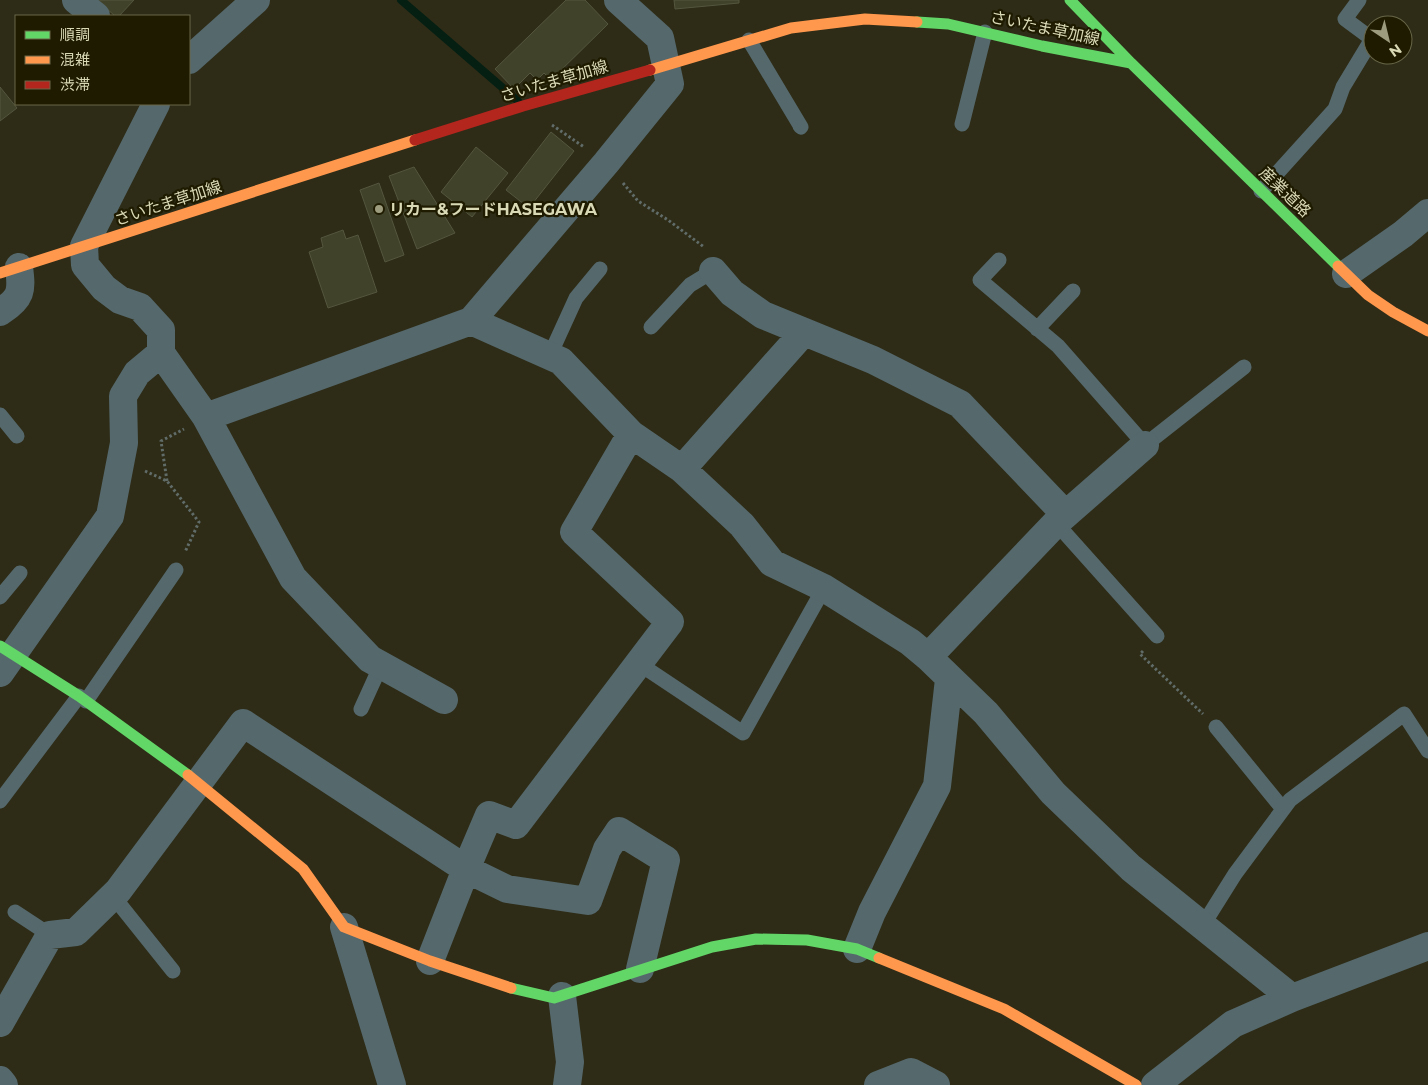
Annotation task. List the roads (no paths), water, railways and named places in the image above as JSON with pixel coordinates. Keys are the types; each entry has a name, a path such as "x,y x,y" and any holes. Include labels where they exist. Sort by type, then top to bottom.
{"main road":[{"name":"産業道路","path":"1070,0 1130,63 1368,295 1393,312 1428,331"},
{"name":"さいたま草加線","path":"10,270 523,106 791,28 865,19 948,24 1042,46 1130,63"},
{"path":"5,657 82,698 198,782 303,870 344,927 430,961 500,985 554,998 712,946 756,938 807,940 857,949 1004,1009 1136,1085"}],"street":[{"path":"76,0 95,15"},
{"path":"190,59 256,0"},
{"path":"206,417 471,321 670,84 660,38 618,0"},
{"path":"155,105 84,246 84,265 104,288 120,300 140,307 161,330 161,353 206,417 293,578 370,659 444,700"},
{"path":"1346,274 1403,234 1428,213"},
{"path":"0,312 9,306 20,294 21,284 10,270"},
{"path":"714,270 732,293 764,315 873,360 960,404 1060,518"},
{"path":"471,321 561,361 631,434 682,469 742,525 772,563 824,588 910,642 986,713 1054,793 1131,868 1292,998"},
{"path":"682,469 804,332"},
{"path":"5,657 110,516 124,444 123,396 137,373 161,353"},
{"path":"430,961 489,815 516,825 670,622 574,532 631,434"},
{"path":"928,657 1060,518 1145,445"},
{"path":"857,949 872,912 937,786 950,679"},
{"path":"0,1023 50,935 76,932 113,896 243,723 466,868 506,889 588,901 607,849 619,831 666,860 640,969"},
{"path":"344,927 392,1085"},
{"path":"1155,1085 1233,1024 1292,998 1428,946"},
{"path":"562,996 570,1062 567,1085"},
{"path":"878,1085 911,1072 936,1085"},
{"path":"0,1080 4,1085"}],"lane":[{"path":"1261,191 1335,109 1343,87 1372,39 1345,19 1359,0"},
{"path":"962,124 985,32"},
{"path":"749,40 800,126"},
{"path":"998,260 980,280 1058,346 1145,445 1244,367"},
{"path":"550,355 576,298 600,269"},
{"path":"651,327 690,285 714,270"},
{"path":"1037,329 1073,291"},
{"path":"0,414 17,436"},
{"path":"1060,518 1157,636"},
{"path":"0,801 82,698 176,570"},
{"path":"0,597 20,573"},
{"path":"638,663 743,733 824,588"},
{"path":"361,709 381,665"},
{"path":"1203,925 1235,874 1290,800 1404,714 1428,751"},
{"path":"1216,727 1283,809"},
{"path":"113,896 173,971"},
{"path":"15,912 50,935"}],"waterway":[{"path":"401,0 518,101"}],"place":[{"name":"リカー&フードHASEGAWA","path":"379,209"}]}
